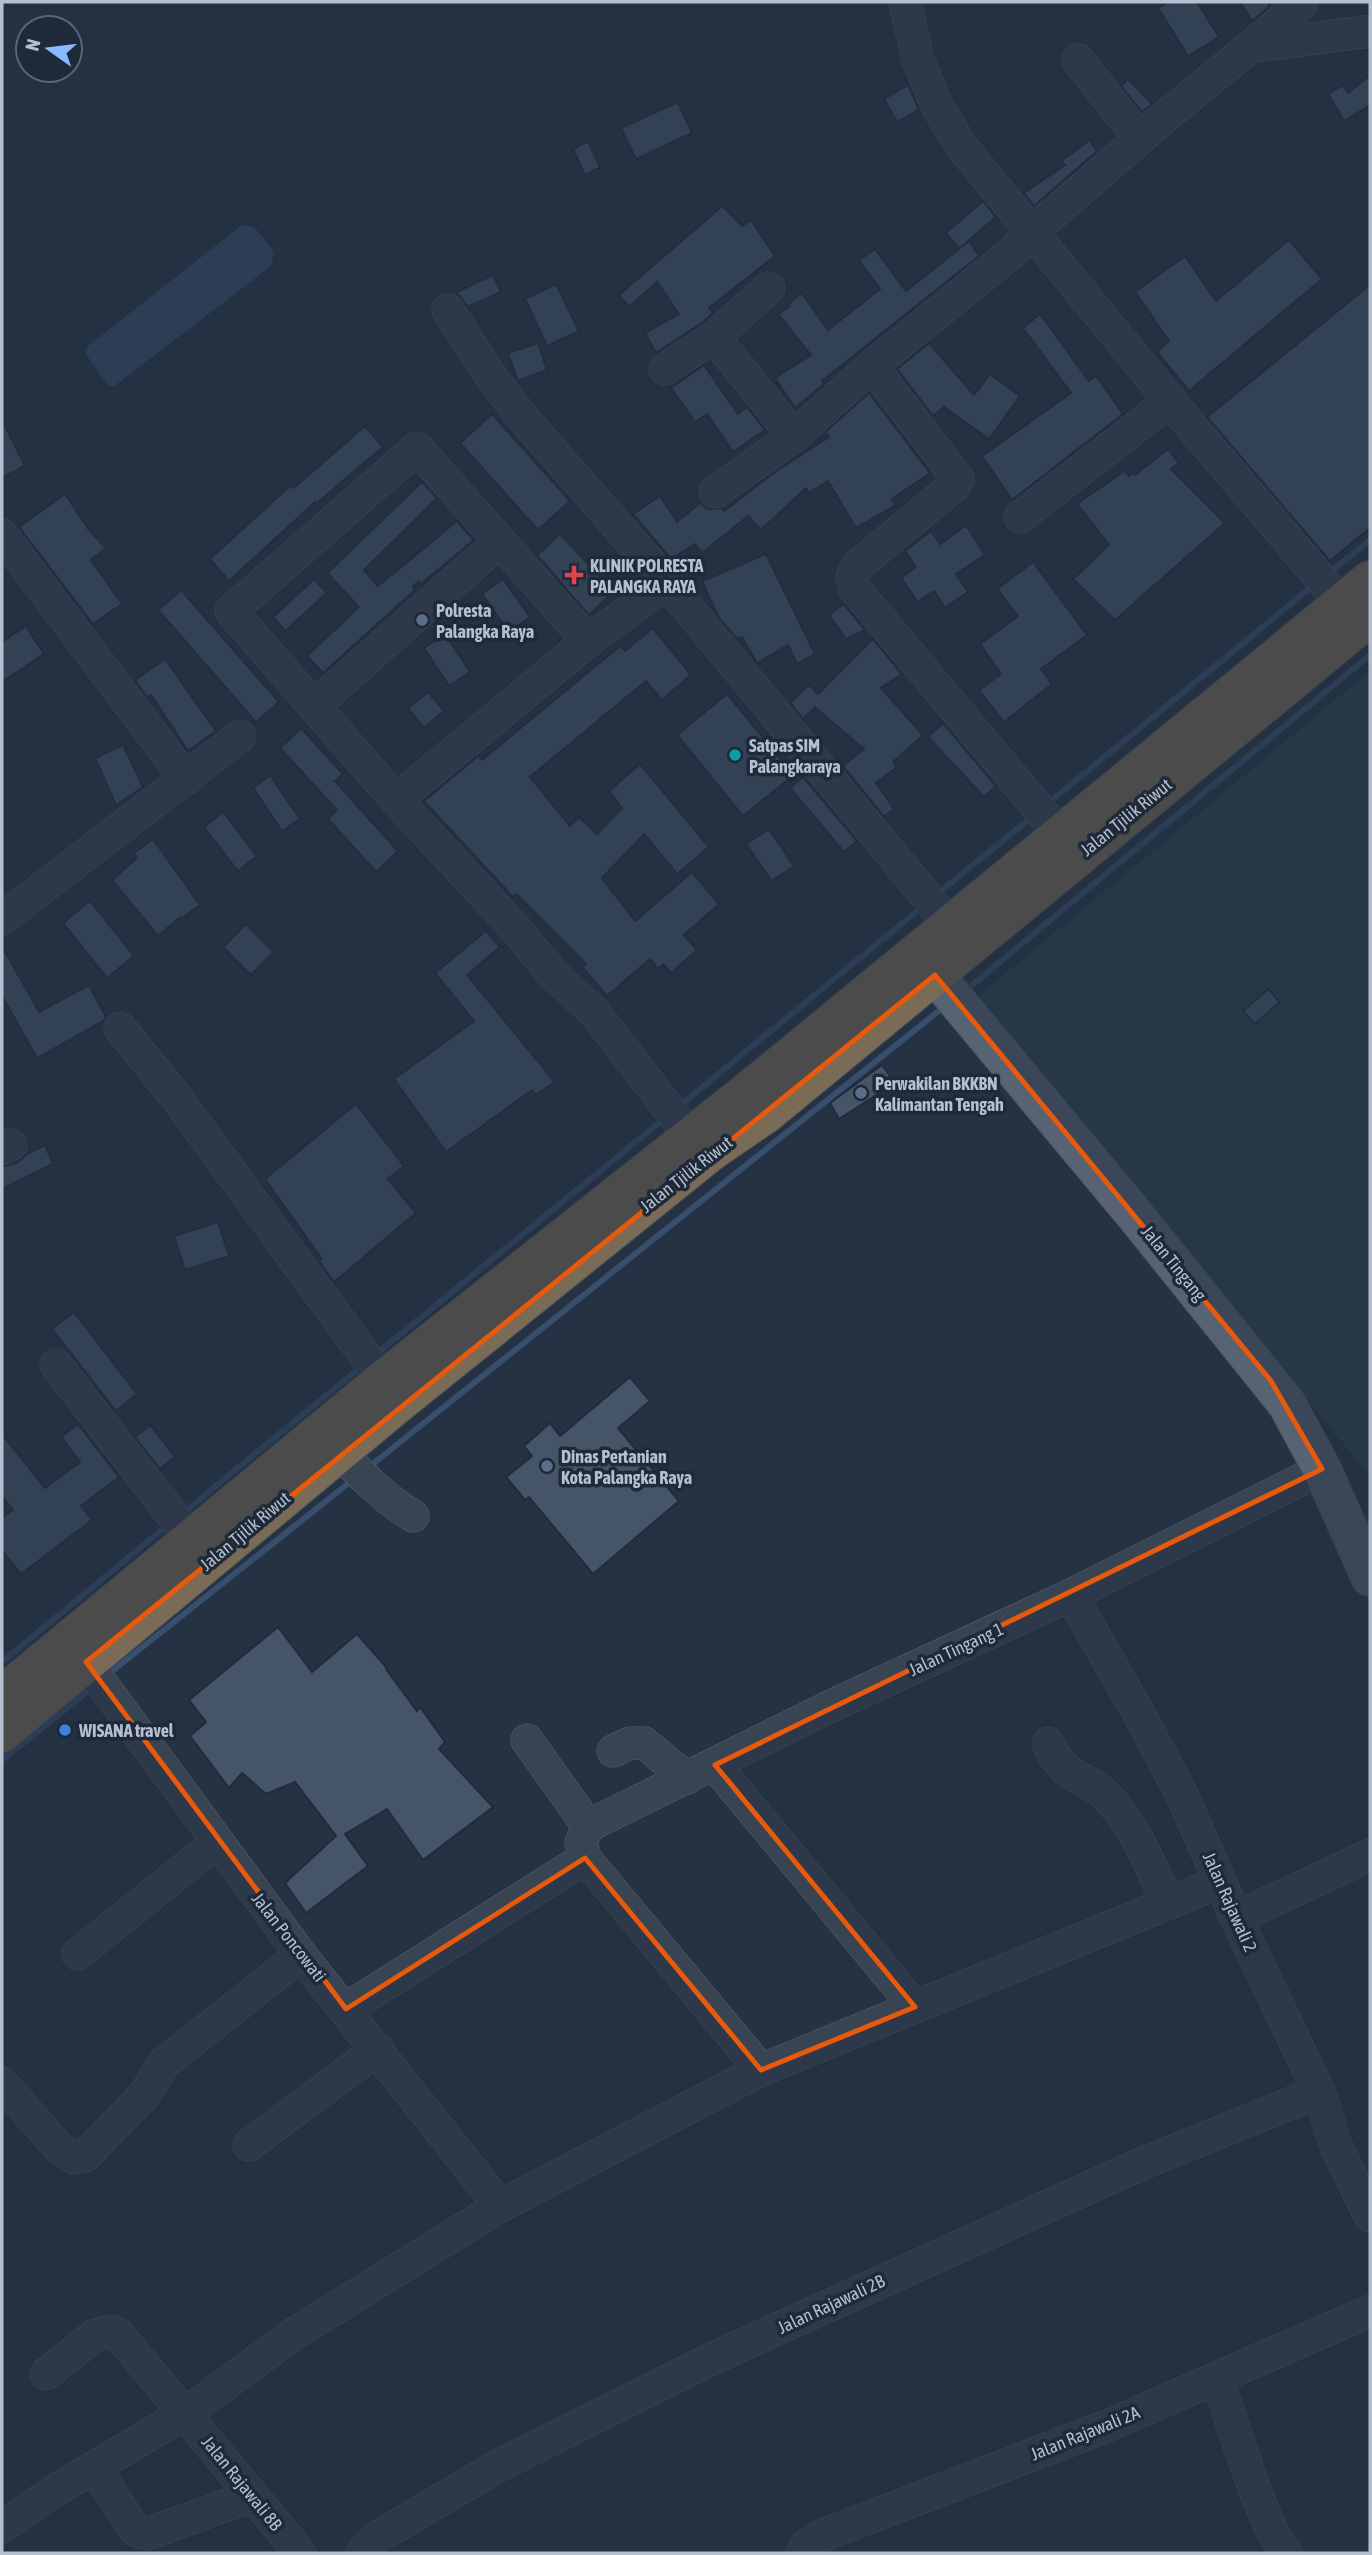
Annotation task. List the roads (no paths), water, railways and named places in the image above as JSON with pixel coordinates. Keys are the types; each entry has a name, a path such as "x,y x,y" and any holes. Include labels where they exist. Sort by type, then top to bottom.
{"highway":[{"name":"Jalan Tjilik Riwut","path":"2,1733 340,1452 700,1140 1060,834 1361,606"},
{"name":"Jalan Tjilik Riwut","path":"2,1695 383,1380 700,1140 766,1114 935,975 1361,606"}],"main road":[{"name":"Jalan Tingang","path":"935,975 1271,1381 1299,1424 1322,1469 1370,1577"}],"street":[{"path":"905,2 918,60 937,106 962,147 1171,400 1361,606"},
{"path":"715,492 794,436 872,366 1010,254 1139,139 1301,4"},
{"path":"1250,47 1370,31"},
{"path":"1078,60 1139,139"},
{"path":"665,369 714,337 769,288"},
{"path":"447,310 522,417 667,583 951,926"},
{"path":"714,337 794,436"},
{"path":"872,366 958,479 955,485 856,566 852,577 854,588 1060,834"},
{"path":"1020,517 1171,400"},
{"path":"588,641 417,448 231,611 553,974 594,1012 700,1140"},
{"path":"2,535 186,779"},
{"path":"314,706 500,541"},
{"path":"396,800 588,641 667,583"},
{"path":"2,919 240,736"},
{"path":"120,1028 176,1097 383,1380"},
{"path":"57,1365 191,1539"},
{"path":"340,1452 389,1502 413,1516"},
{"name":"Jalan Tingang 1","path":"588,1826 831,1706 1071,1595 1322,1469"},
{"name":"Jalan Rajawali 2","path":"1071,1595 1164,1759 1236,1918 1320,2092 1336,2148 1370,2216"},
{"name":"Jalan Poncowati","path":"86,1662 301,1955 500,2206"},
{"path":"527,1740 588,1826 581,1843 584,1858 761,2070"},
{"path":"613,1751 630,1743 644,1743 687,1778"},
{"path":"1048,1743 1063,1767 1109,1798 1136,1837 1168,1903"},
{"path":"716,1765 915,2007"},
{"path":"78,1954 218,1842"},
{"path":"1236,1918 1370,1855"},
{"path":"346,2009 584,1858"},
{"path":"2,2527 54,2491 186,2413 292,2335 500,2206 761,2070 1220,1882"},
{"path":"2,2083 58,2147 74,2158 85,2156 145,2094 164,2063 301,1955"},
{"path":"249,2145 378,2049"},
{"name":"Jalan Rajawali 2B","path":"362,2553 376,2538 498,2466 709,2360 1141,2164 1320,2092"},
{"name":"Jalan Rajawali 2A","path":"802,2553 806,2546 821,2536 1095,2430 1370,2311"},
{"name":"Jalan Rajawali 8B","path":"46,2374 95,2335 111,2331 126,2342 300,2553"},
{"path":"1217,2378 1264,2510 1281,2548 1287,2553"},
{"path":"95,2469 136,2531 141,2533 252,2496"}],"water":[{"path":"241,226 255,228 274,252 271,266 113,387 107,384 86,354 87,347"}],"waterway":[{"path":"1328,574 1370,540"},
{"path":"1046,805 1314,585"},
{"path":"965,991 1370,655"},
{"path":"935,896 1033,816"},
{"path":"678,1107 922,907"},
{"path":"369,1467 945,1006"},
{"path":"375,1355 665,1118"},
{"path":"183,1513 362,1366"},
{"path":"106,1676 355,1478"},
{"path":"2,1662 169,1524"},
{"path":"2,1760 92,1688"}],"place":[{"name":"KLINIK POLRESTA PALANGKA RAYA","path":"574,575"},
{"name":"Polresta Palangka Raya","path":"422,620"},
{"name":"Satpas SIM Palangkaraya","path":"735,755"},
{"name":"Perwakilan BKKBN Kalimantan Tengah","path":"861,1093"},
{"name":"Dinas Pertanian Kota Palangka Raya","path":"547,1466"},
{"name":"WISANA travel","path":"65,1730"}]}
